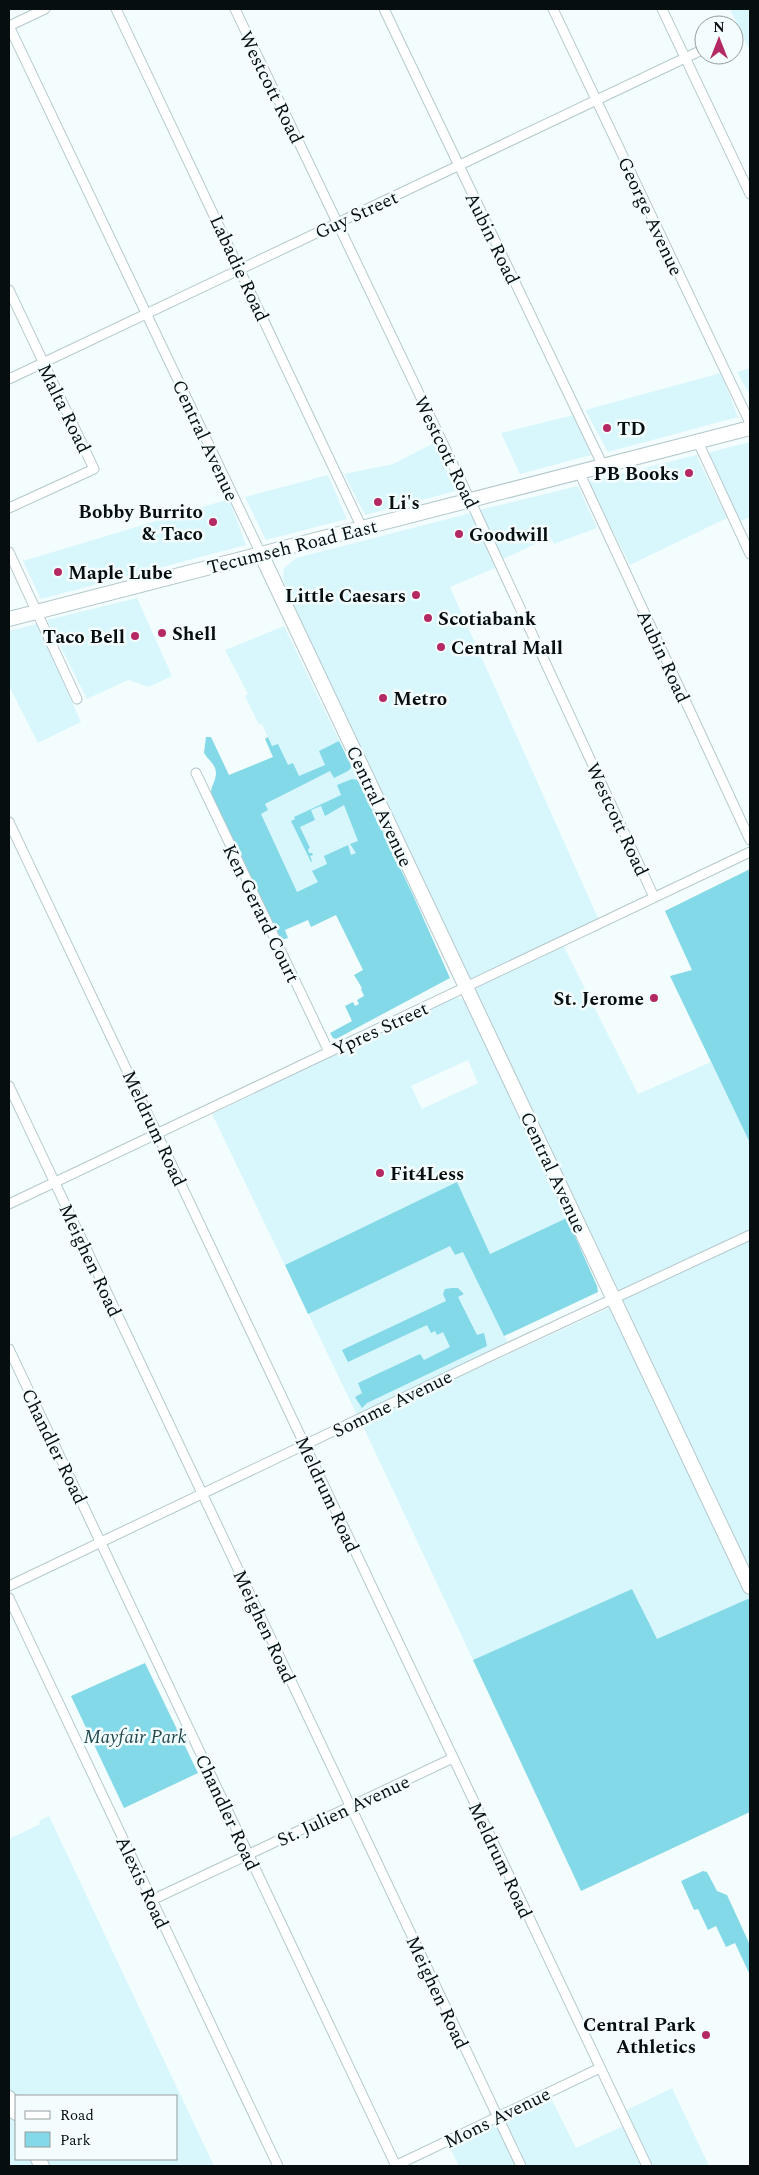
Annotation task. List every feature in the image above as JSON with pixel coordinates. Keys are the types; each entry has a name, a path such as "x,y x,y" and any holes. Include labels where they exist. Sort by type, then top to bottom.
{"street":[{"path":"9,26 45,9"},
{"name":"Labadie Road","path":"116,9 362,528"},
{"name":"Westcott Road","path":"235,9 470,500 654,897"},
{"name":"Aubin Road","path":"384,9 603,466"},
{"name":"George Avenue","path":"553,9 750,423"},
{"path":"662,9 750,194"},
{"name":"Central Avenue","path":"9,26 750,1586"},
{"name":"Guy Street","path":"9,379 694,54"},
{"name":"Malta Road","path":"9,290 94,469 9,508"},
{"name":"Tecumseh Road East","path":"9,619 750,428"},
{"path":"698,442 750,554"},
{"name":"Aubin Road","path":"579,472 750,840"},
{"path":"9,552 78,699"},
{"name":"Ken Gerard Court","path":"196,773 329,1052"},
{"name":"Meldrum Road","path":"9,822 647,2166"},
{"name":"Ypres Street","path":"9,1204 750,852"},
{"name":"Meighen Road","path":"9,1086 521,2166"},
{"name":"Somme Avenue","path":"9,1586 305,1444 750,1235"},
{"name":"Chandler Road","path":"9,1349 396,2166"},
{"name":"Alexis Road","path":"9,1598 278,2166"},
{"name":"St. Julien Avenue","path":"152,1900 453,1758"},
{"name":"Mons Avenue","path":"396,2166 600,2068"},
{"path":"9,2098 15,2111"}],"shaded area":[{"path":"730,9 750,9 750,51 744,38 744,15 733,15"},
{"path":"750,368 750,395 737,372"},
{"path":"721,373 738,417 608,452 585,410"},
{"path":"574,415 591,455 520,474 501,433"},
{"path":"750,442 750,517 739,522 707,453"},
{"path":"434,443 456,491 365,515 344,474 393,464"},
{"path":"696,455 727,518 630,565 588,482"},
{"path":"328,475 347,519 266,540 245,497"},
{"path":"578,486 597,528 554,544 550,537 501,560 479,510"},
{"path":"229,499 246,545 41,599 23,561"},
{"path":"471,513 495,568 450,587 599,920 560,939 638,1094 711,1062 750,1143 750,1229 619,1291 334,697 283,579 284,568 296,558"},
{"path":"137,598 172,676 149,687 128,680 87,699 47,620"},
{"path":"37,624 81,722 38,743 9,686 9,631"},
{"path":"284,626 392,850 293,896 253,811 292,790 262,724 259,725 245,696 248,694 225,650"},
{"path":"456,997 464,1000 500,1071 571,1222 472,1268 508,1343 357,1415 212,1114","holes":["468,1060 478,1083 422,1109 411,1086"]},
{"path":"750,1238 750,1576 623,1300"},
{"path":"609,1308 750,1598 657,1640 632,1589 473,1660 361,1422"},
{"path":"49,1816 214,2166 9,2166 9,1839 40,1824 39,1821"},
{"path":"672,2088 709,2166 459,2166 449,2146 550,2096 576,2148 630,2123 625,2111"}],"green space":[{"path":"206,737 211,737 229,775 273,757 265,739 268,737 272,746 278,744 288,765 293,763 299,776 325,765 319,751 339,741 352,767 348,771 334,778 330,771 265,804 268,810 261,814 297,892 318,882 312,871 327,864 324,856 348,845 351,855 356,853 350,844 358,841 344,805 325,816 321,806 311,810 315,820 300,827 310,848 308,849 309,853 313,855 310,856 311,862 291,821 295,819 294,817 341,795 337,785 352,779 358,780 450,978 336,1039 333,1038 330,1033 352,1021 345,1006 353,1002 355,1006 359,1004 357,1000 364,996 362,988 354,975 363,970 336,915 311,927 308,920 285,930 288,938 281,940 211,794 216,772 214,766 204,753"},
{"path":"750,869 750,1143 670,976 692,970 665,911"},
{"path":"457,1182 490,1254 567,1218 598,1292 504,1336 463,1252 455,1255 450,1246 308,1314 285,1265"},
{"path":"458,1288 464,1294 458,1297 477,1335 484,1333 487,1346 367,1403 362,1408 355,1397 362,1393 358,1383 420,1354 424,1360 450,1347 443,1332 437,1335 435,1331 431,1333 427,1325 348,1362 342,1350 446,1301 443,1294 445,1289"},
{"path":"632,1589 657,1639 750,1598 750,1812 581,1891 473,1660"},
{"name":"Mayfair Park","path":"145,1663 198,1773 124,1808 71,1696"},
{"path":"703,1871 707,1872 717,1891 727,1895 750,1945 750,1975 735,1943 726,1947 716,1926 708,1930 698,1909 694,1910 681,1881"}],"place":[{"name":"TD","path":"607,428"},
{"name":"PB Books","path":"689,473"},
{"name":"Li's","path":"378,502"},
{"name":"Bobby Burrito & Taco","path":"213,522"},
{"name":"Goodwill","path":"459,534"},
{"name":"Maple Lube","path":"58,572"},
{"name":"Little Caesars","path":"416,595"},
{"name":"Scotiabank","path":"428,618"},
{"name":"Shell","path":"162,633"},
{"name":"Taco Bell","path":"135,636"},
{"name":"Central Mall","path":"441,647"},
{"name":"Metro","path":"383,698"},
{"name":"St. Jerome","path":"654,998"},
{"name":"Fit4Less","path":"380,1173"},
{"name":"Central Park Athletics","path":"706,2035"}]}
